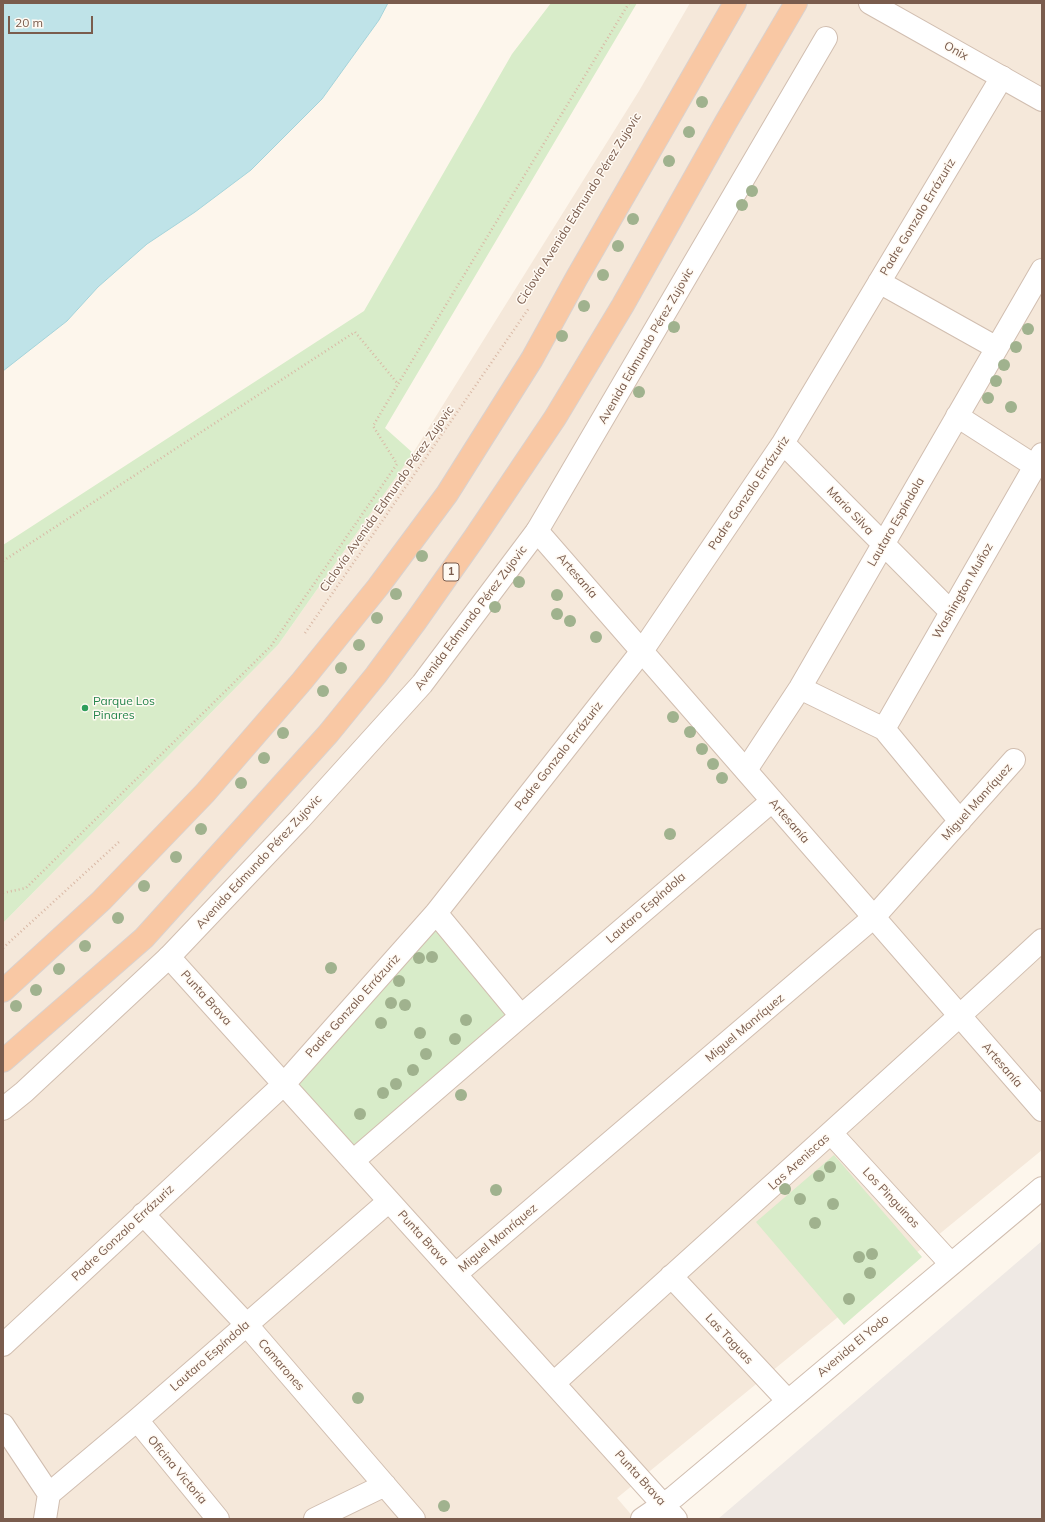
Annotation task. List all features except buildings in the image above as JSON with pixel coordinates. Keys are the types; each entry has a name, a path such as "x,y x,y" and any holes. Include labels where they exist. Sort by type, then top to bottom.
{"highway":[{"name":"1","path":"3,1061 144,938 328,734 412,627 555,418 623,305 726,122 796,3"},
{"path":"3,992 101,901 205,793 302,682 378,587 447,494 532,359 580,272 736,6"}],"street":[{"name":"Onix","path":"870,3 1042,100"},
{"name":"Avenida Edmundo Pérez Zujovic","path":"3,1109 24,1092 169,957 300,819 422,684 537,531 826,38"},
{"name":"Padre Gonzalo Errázuriz","path":"3,1345 284,1084 436,913 642,651 783,443 1002,77"},
{"name":"Lautaro Espíndola","path":"746,770 800,688 1042,270"},
{"path":"879,282 997,348"},
{"path":"957,416 1038,460"},
{"name":"Mario Silva","path":"783,443 951,612"},
{"name":"Washington Muñoz","path":"884,729 1038,460"},
{"name":"Artesanía","path":"537,531 1042,1110"},
{"path":"800,688 884,729 960,821"},
{"name":"Miguel Manríquez","path":"456,1274 874,917 1014,760"},
{"name":"Lautaro Espíndola","path":"353,1161 772,801"},
{"path":"436,913 521,1016"},
{"name":"Las Areniscas","path":"554,1383 1042,940"},
{"name":"Punta Brava","path":"169,957 670,1512"},
{"name":"Los Pinguinos","path":"831,1133 951,1264"},
{"name":"Avenida El Yodo","path":"642,1519 670,1512 788,1401 1042,1188"},
{"name":"Lautaro Espíndola","path":"49,1494 389,1201"},
{"name":"Camarones","path":"143,1214 246,1324 414,1519"},
{"name":"Las Taguas","path":"671,1276 788,1401"},
{"name":"Oficina Victoria","path":"136,1420 218,1519"},
{"path":"3,1425 49,1494 45,1519"},
{"path":"315,1519 385,1484"}],"path":[{"path":"3,893 26,888 271,646 396,464 373,426 629,3"},
{"name":"Ciclovía Avenida Edmundo Pérez Zujovic","path":"302,638 529,306"},
{"path":"3,561 356,332 398,384"},
{"path":"3,948 123,838"}],"shaded area":[{"path":"690,3 1042,3 1042,1150 617,1498 635,1519 3,1519 3,923 278,645 413,453 639,91"},
{"path":"1042,1241 1042,1519 718,1519"}],"green space":[{"name":"Parque Los Pinares","path":"551,3 637,3 385,428 413,453 278,645 3,923 3,545 364,311 512,54"},
{"path":"436,913 521,1016 353,1161 284,1084"},
{"path":"834,1155 922,1257 844,1325 756,1222"}],"water":[{"path":"3,3 388,3 379,20 322,99 251,170 195,212 147,244 98,287 67,321 3,371"}],"place":[{"name":"Parque Los Pinares","path":"85,708"}]}
